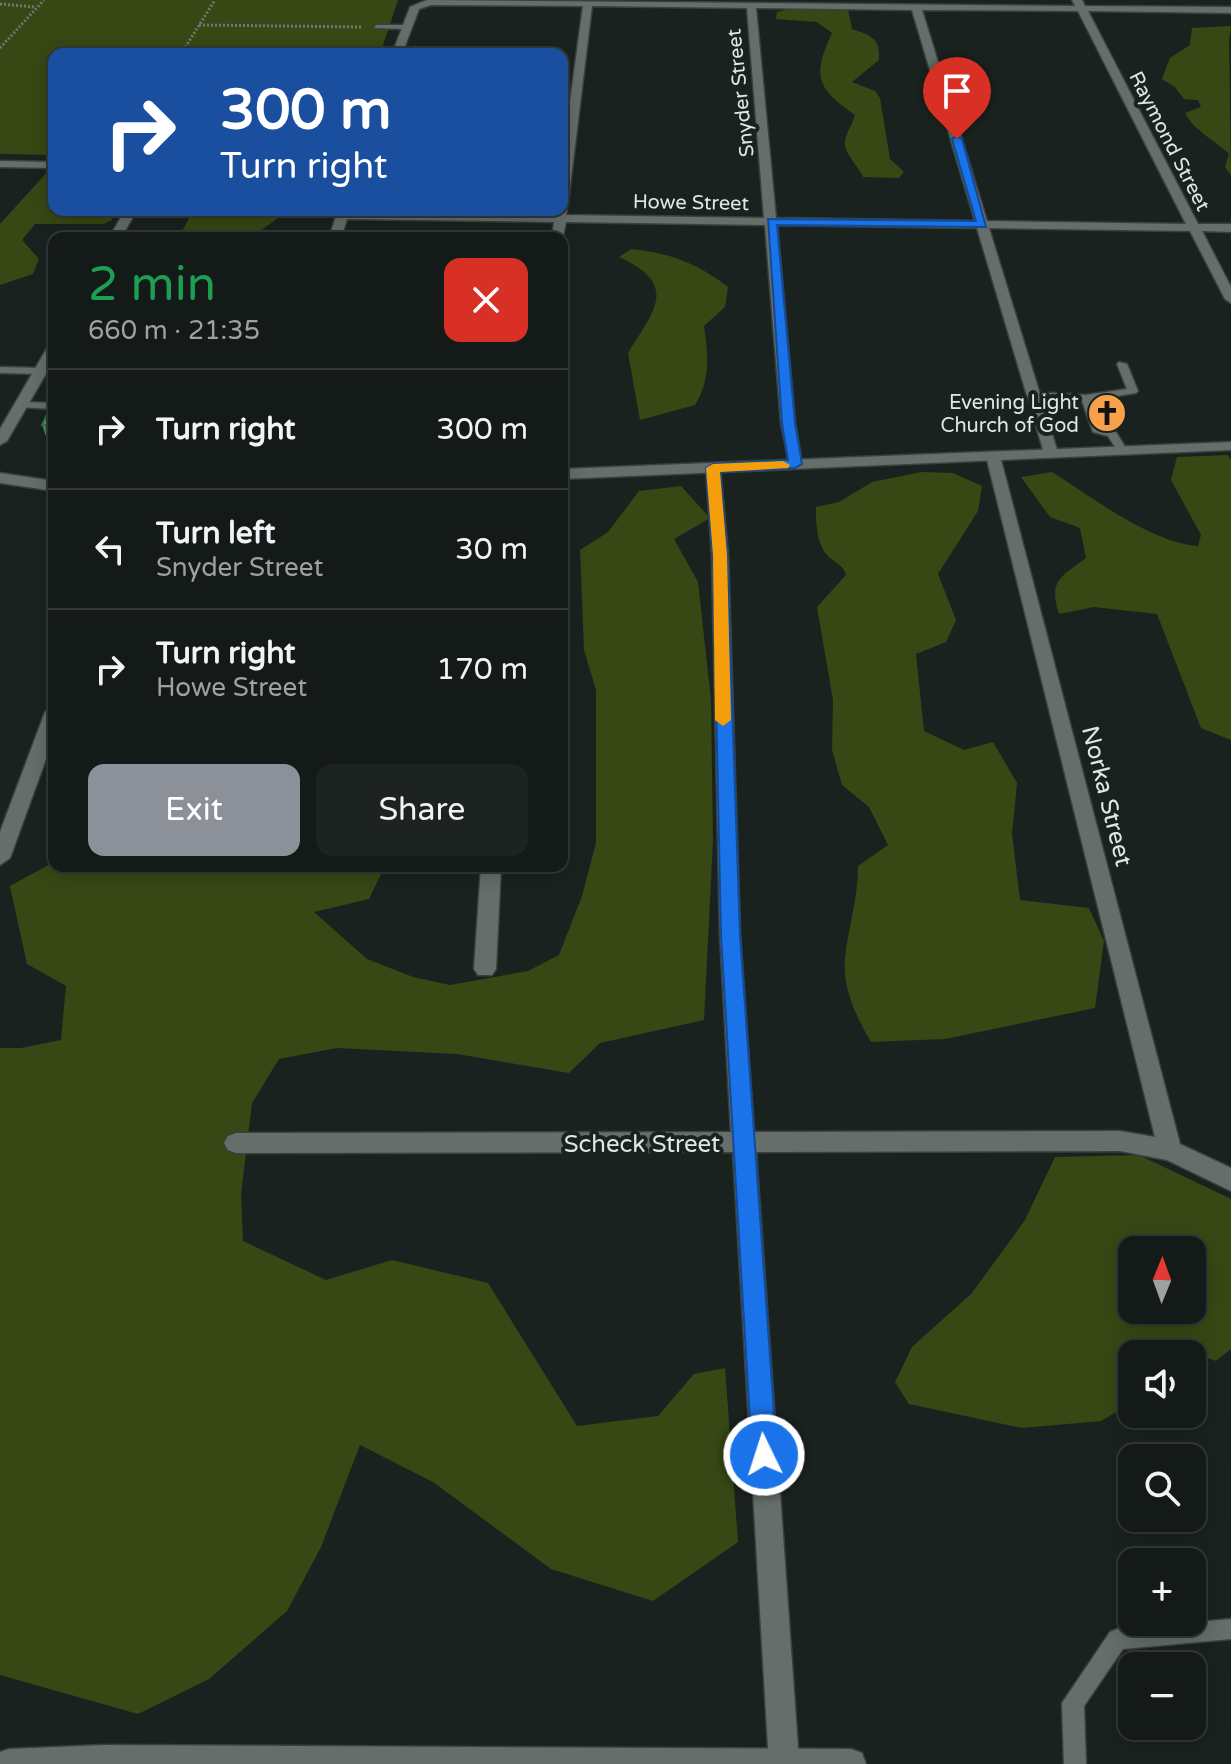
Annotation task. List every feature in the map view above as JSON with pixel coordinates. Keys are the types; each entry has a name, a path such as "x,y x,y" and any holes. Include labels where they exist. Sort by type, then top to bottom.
{"street":[{"path":"399,48 419,2 1079,4 1231,10"},
{"path":"568,157 588,2"},
{"name":"Snyder Street","path":"751,4 788,423 795,464"},
{"path":"907,4 982,224 1051,453"},
{"name":"Raymond Street","path":"1079,4 1231,299"},
{"path":"0,164 48,165"},
{"name":"Howe Street","path":"568,214 771,221 1231,228"},
{"path":"0,441 44,375"},
{"path":"568,474 1231,446"},
{"name":"Norka Street","path":"993,456 1170,1150"},
{"path":"713,468 720,555 730,935 784,1762"},
{"path":"0,478 48,485"},
{"path":"0,858 48,728"},
{"path":"485,969 491,872"},
{"name":"Scheck Street","path":"236,1143 1120,1141 1170,1150 1231,1180"},
{"path":"9,1764 104,1760 851,1764"}],"lane":[{"path":"376,27 406,27"},
{"path":"1034,395 1086,398 1133,391 1122,364"},
{"path":"0,370 44,375"},
{"path":"1086,398 1097,430 1112,434 1122,450"},
{"path":"22,405 48,406"},
{"path":"1075,1764 1073,1703 1117,1639 1231,1629"}],"path":[{"path":"0,48 44,0"},
{"path":"185,48 215,0"},
{"path":"0,4 35,7"},
{"path":"199,25 376,27"}],"green space":[{"path":"0,0 398,0 382,48 48,48 48,155 0,154"},
{"path":"797,7 848,9 852,29 870,36 876,42 879,60 852,82 875,91 880,98 890,159 904,172 899,178 863,177 849,155 845,141 855,115 832,97 821,80 822,60 832,33 817,22 776,19 777,12"},
{"path":"1231,26 1231,175 1225,167 1229,154 1199,130 1185,113 1201,107 1198,100 1184,99 1175,87 1162,79 1170,58 1190,45 1192,28"},
{"path":"48,171 48,216 111,216 112,220 104,224 35,224 22,240 39,259 33,274 0,285 0,224"},
{"path":"191,216 281,216 258,232 181,232"},
{"path":"631,249 682,260 728,287 725,307 704,326 707,367 704,386 695,405 640,420 628,353 653,311 656,288 638,267 619,257"},
{"path":"1228,455 1231,460 1231,740 1201,728 1157,614 1094,607 1059,614 1056,586 1064,575 1086,558 1080,528 1050,517 1021,477 1052,472 1141,528 1179,543 1198,546 1201,535 1171,480 1177,457"},
{"path":"922,472 953,473 982,486 978,511 938,574 956,620 946,642 916,654 924,731 964,750 993,742 1017,783 1012,834 1020,900 1089,908 1104,941 1095,1008 945,1039 871,1042 848,992 845,959 858,866 888,845 869,807 842,785 832,750 833,700 817,607 846,575 821,546 816,507 839,502 872,482"},
{"path":"681,486 710,518 674,539 698,582 711,700 713,841 704,1020 600,1043 569,1073 457,1054 337,1048 279,1059 252,1103 241,1194 243,1241 326,1280 392,1260 488,1283 577,1426 658,1416 694,1374 725,1368 738,1542 653,1601 551,1569 433,1482 360,1445 321,1547 287,1611 209,1679 138,1714 0,1675 0,1048 21,1048 61,1040 66,986 27,964 10,886 48,865 48,872 382,872 369,899 314,912 367,959 413,977 450,985 528,971 559,955 582,896 596,843 596,690 584,650 580,550 608,532 639,491"},
{"path":"1139,1155 1231,1199 1231,1349 1216,1361 1206,1357 1206,1340 1118,1340 1118,1411 1101,1421 1022,1428 909,1404 895,1382 912,1347 972,1293 1025,1220 1055,1157"}],"slow traffic":[{"path":"723,720 720,555 713,468 783,465"}],"place":[{"name":"Evening Light Church of God","path":"1107,413"}],"route":[{"path":"764,1455 730,935 723,763 720,555 713,468 795,464 788,423 771,221 982,224 957,139"}]}
